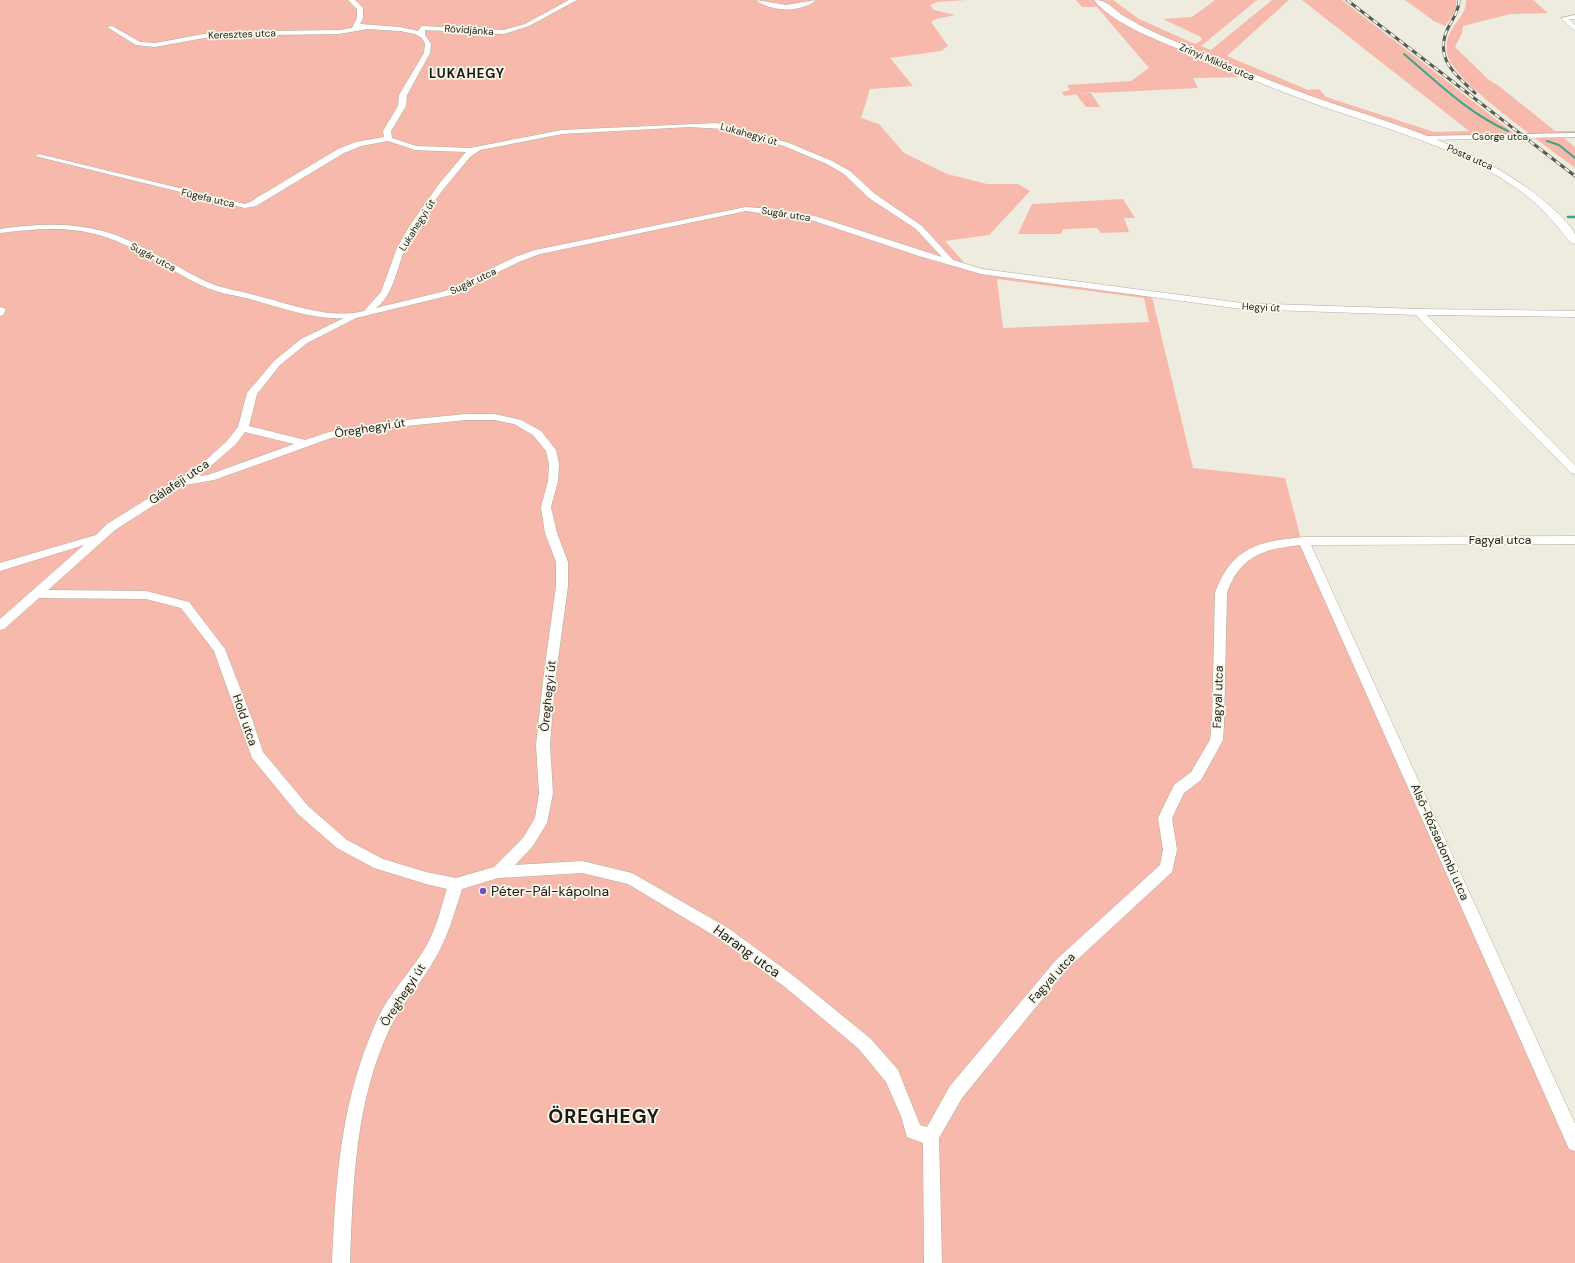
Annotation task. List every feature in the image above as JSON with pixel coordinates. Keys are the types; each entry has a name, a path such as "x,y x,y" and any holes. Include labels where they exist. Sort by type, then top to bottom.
{"main road":[{"name":"Zrínyi Miklós utca","path":"1098,0 1126,21 1163,39 1257,79 1342,110"},
{"name":"Posta utca","path":"1342,110 1425,138 1482,161 1510,177 1545,205 1575,241"}],"street":[{"path":"351,0 360,8 360,18 356,27"},
{"name":"Rövidjánka","path":"422,31 460,29 488,32 515,29 574,0"},
{"path":"759,0 772,5 788,6 802,5 813,0"},
{"path":"1575,17 1565,17 1565,20 1575,28"},
{"name":"Keresztes utca","path":"110,27 138,44 155,45 215,34 328,32 356,27 422,31"},
{"path":"422,31 427,40 429,50 403,94 402,106 387,131 388,139 415,148 464,152"},
{"name":"Lukahegyi út","path":"358,315 378,302 385,292 401,248 464,152 562,132 689,125 718,125 806,151 821,157 845,171 855,179 860,188 894,209 925,232 950,262"},
{"name":"Csörge utca","path":"1425,138 1575,135"},
{"name":"Fügefa utca","path":"39,156 245,206 253,204 350,146 388,139"},
{"name":"Sugár utca","path":"0,231 20,228 57,227 100,233 119,239 210,286 310,312 336,316 358,315 448,293 518,258 538,252 738,210 766,210 812,218 950,262"},
{"name":"Hegyi út","path":"950,262 981,271 1003,275 1242,306 1419,312 1575,314"},
{"path":"1419,312 1518,415 1575,471"},
{"name":"Gálafeji utca","path":"0,626 111,527 201,470 231,443 243,428 252,393 277,363 304,341 358,315"},
{"name":"Öreghegyi út","path":"182,482 210,478 329,435 385,424 466,417 494,417 517,422 537,433 551,450 554,464 553,481 546,507 551,533 562,562 562,586 549,681 543,745 546,793 542,819 528,842 498,872 456,884 432,950 384,1022 360,1085 352,1117 346,1174 341,1263"},
{"path":"243,428 304,443"},
{"path":"0,567 101,536"},
{"name":"Fagyal utca","path":"933,1263 931,1137 956,1092 1061,965 1167,868 1170,850 1165,818 1179,789 1196,776 1216,740 1218,724 1221,593 1224,580 1236,562 1257,549 1273,544 1304,541 1575,540"},
{"name":"Alsó-Rózsadombi utca","path":"1304,541 1575,1144"},
{"name":"Hold utca","path":"35,594 146,595 184,605 219,649 246,719 257,754 303,810 342,844 379,864 426,878 456,884"},
{"name":"Harang utca","path":"498,872 582,867 608,872 632,879 724,933 790,982 865,1044 892,1076 909,1115 913,1131 931,1137"}],"shaded area":[{"path":"0,0 966,0 937,2 930,5 934,10 955,15 936,19 931,22 948,46 941,51 890,58 913,86 870,89 861,118 879,124 904,153 947,174 987,184 1018,184 1030,191 989,235 945,241 967,266 1152,297 1193,468 1285,478 1304,551 1575,1144 1575,1263 0,1263","holes":["997,279 1144,298 1149,322 1003,328"]},
{"path":"1076,0 1113,0 1139,19 1195,44 1202,40 1201,37 1163,19 1192,17 1215,0 1257,0 1201,46 1211,50 1272,0 1289,0 1227,56 1308,90 1319,89 1326,97 1434,132 1469,131 1302,0 1342,0 1520,138 1427,139 1251,77 1193,78 1198,88 1093,92 1064,96 1062,92 1070,90 1067,85 1131,81 1149,68 1097,7 1082,7"},
{"path":"1405,0 1456,0 1456,10 1445,26 1434,21"},
{"path":"1466,0 1533,0 1548,13 1510,14 1463,26 1462,33 1455,47 1489,80 1499,86 1555,131 1575,131 1575,138 1564,138 1575,147 1575,168 1482,96 1452,65 1447,53 1448,36 1463,13"},
{"path":"1091,93 1100,107 1086,107 1076,94"},
{"path":"1123,199 1135,218 1124,218 1129,232 1101,233 1097,228 1063,229 1061,234 1018,234 1032,204"}],"waterway":[{"path":"1404,54 1466,106 1493,124 1508,131"},
{"path":"1547,141 1559,145 1575,158"},
{"path":"1568,217 1575,217"}],"railway":[{"path":"1347,0 1575,176"},
{"path":"1459,0 1457,10 1445,37 1443,47 1444,55 1453,71 1475,93"}],"place":[{"name":"Péter-Pál-kápolna","path":"483,891"}],"district":[{"name":"LUKAHEGY","path":"467,73"},
{"name":"ÖREGHEGY","path":"604,1116"}]}
